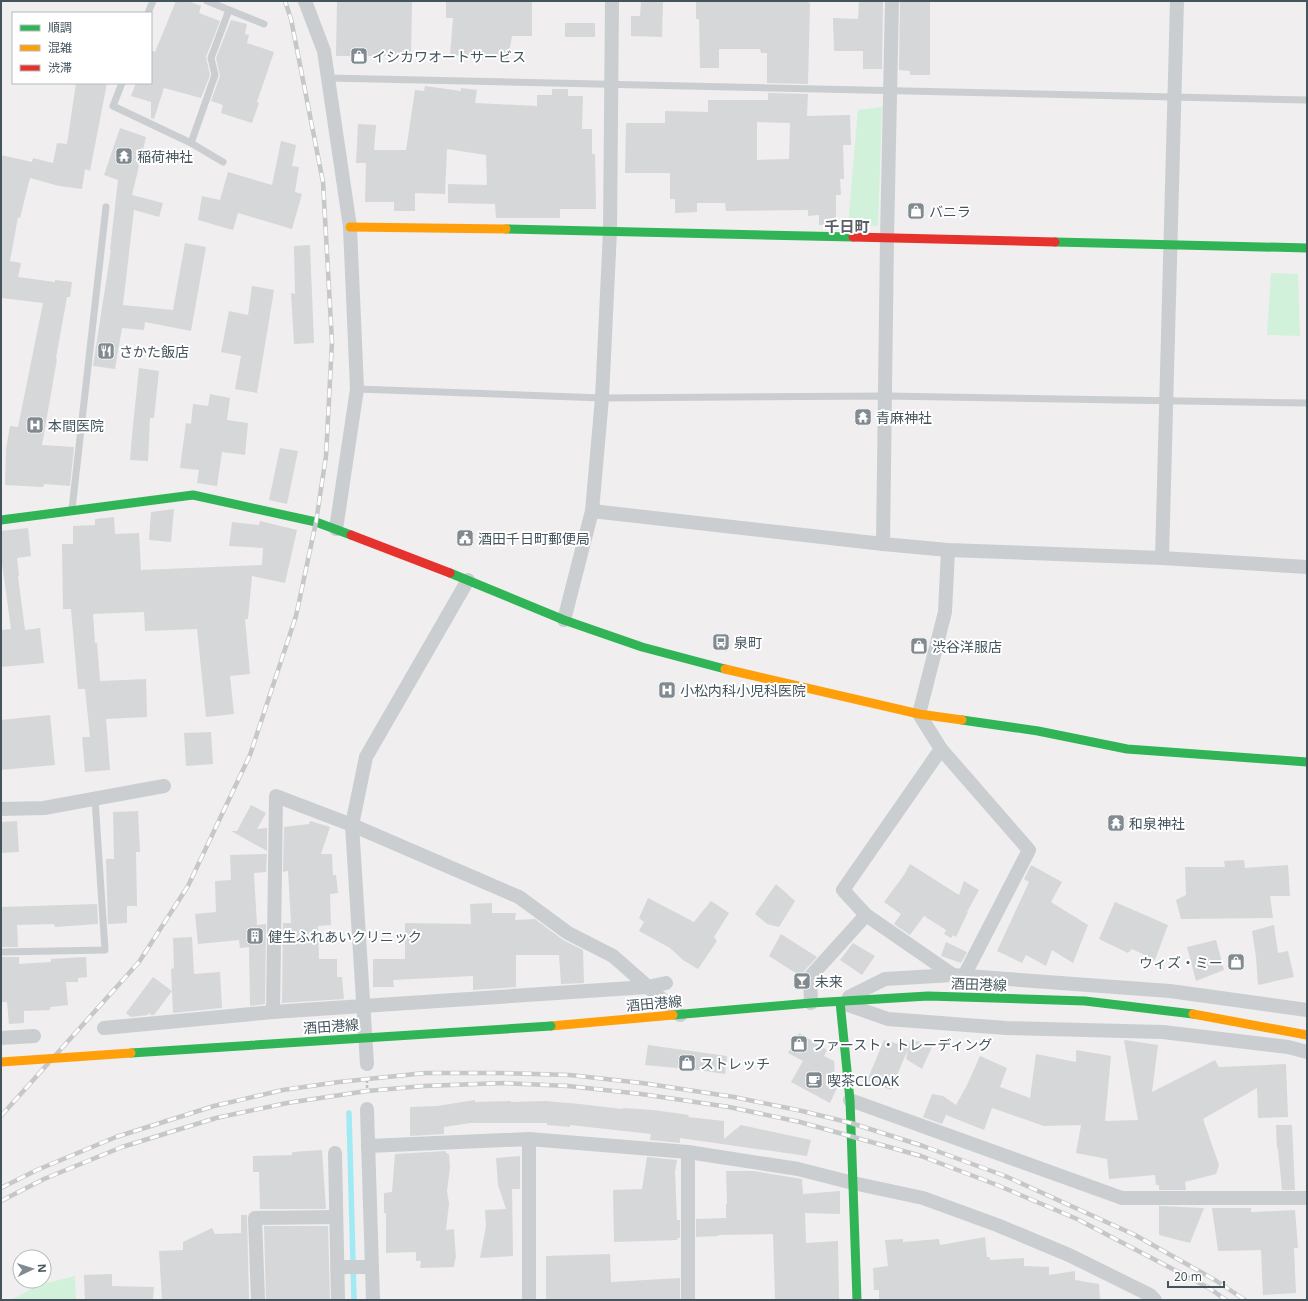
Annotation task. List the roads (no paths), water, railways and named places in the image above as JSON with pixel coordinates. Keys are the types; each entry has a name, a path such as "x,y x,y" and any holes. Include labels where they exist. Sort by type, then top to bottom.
{"street":[{"path":"305,1 324,51 350,227 357,389 336,529"},
{"path":"564,620 592,511 602,398 610,231 610,85 612,1"},
{"path":"883,544 892,1"},
{"path":"1162,558 1177,1"},
{"path":"350,227 610,231 1307,248"},
{"path":"1,520 192,495 316,522 468,580 564,620 642,647 738,673 919,714 1038,731 1127,749 1307,762"},
{"path":"592,511 948,550 1162,558 1307,567"},
{"path":"948,550 945,612 919,714 941,749 1029,850 958,975"},
{"path":"367,1064 352,825 366,757 468,580"},
{"path":"941,749 842,890 866,915 958,975"},
{"path":"1,809 44,808 164,786"},
{"path":"273,1012 276,796 352,825 519,897 568,933 613,956 680,1015"},
{"path":"811,1003 810,977 866,915"},
{"path":"840,1002 885,979 958,975 1170,990 1307,1010"},
{"path":"104,1028 363,1005 647,987 666,983"},
{"name":"酒田港線","path":"1,1062 551,1026 811,1003 928,996 1085,1001 1189,1013 1307,1034"},
{"path":"840,1002 888,1019 1006,1028 1163,1032 1288,1047 1307,1052"},
{"path":"840,1002 850,1100 857,1300"},
{"path":"1,1038 34,1036"},
{"path":"850,1100 1122,1198 1307,1198"},
{"path":"367,1110 373,1300"},
{"path":"368,1146 529,1139 688,1152 798,1169 853,1183 923,1198 997,1225 1069,1255 1150,1295 1155,1300"},
{"path":"529,1139 529,1300"},
{"path":"688,1152 688,1300"},
{"path":"335,1153 338,1300"},
{"path":"258,1300 255,1218 336,1217"},
{"path":"338,1267 372,1267"}],"lane":[{"path":"148,12 153,1"},
{"path":"207,1 264,24"},
{"path":"191,143 215,75 211,58 229,10"},
{"path":"328,78 1307,100"},
{"path":"122,84 113,106 191,143 223,162"},
{"path":"72,511 106,207"},
{"path":"357,389 602,398 885,396 1307,402"},
{"path":"1,952 105,950 95,799"}],"waterway":[{"path":"349,1113 354,1300"}],"railway":[{"path":"1,1116 139,962 188,886 250,755 296,616 316,522 326,456 332,342 323,182 291,19 285,1"},
{"path":"1,1188 37,1170 116,1137 214,1106 283,1090 339,1082 425,1073 570,1075 642,1083 734,1097 851,1123 923,1146 1005,1176 1135,1235 1215,1280 1245,1300"},
{"path":"1,1201 44,1179 122,1147 216,1118 287,1103 367,1091 424,1086 504,1083 568,1086 641,1094 729,1107 800,1122 921,1156 997,1185 1077,1219 1209,1288 1226,1300"}],"place":[{"name":"イシカワオートサービス","path":"359,56"},
{"name":"稲荷神社","path":"124,156"},
{"name":"バニラ","path":"916,211"},
{"name":"さかた飯店","path":"106,351"},
{"name":"青麻神社","path":"863,417"},
{"name":"本間医院","path":"35,425"},
{"name":"酒田千日町郵便局","path":"465,538"},
{"name":"泉町","path":"721,642"},
{"name":"渋谷洋服店","path":"919,646"},
{"name":"小松内科小児科医院","path":"667,690"},
{"name":"和泉神社","path":"1116,823"},
{"name":"健生ふれあいクリニック","path":"255,936"},
{"name":"ウィズ・ミー","path":"1236,962"},
{"name":"未来","path":"802,981"},
{"name":"ファースト・トレーディング","path":"799,1044"},
{"name":"ストレッチ","path":"687,1063"},
{"name":"喫茶CLOAK","path":"814,1080"}],"district":[{"name":"千日町","path":"847,226"}]}
